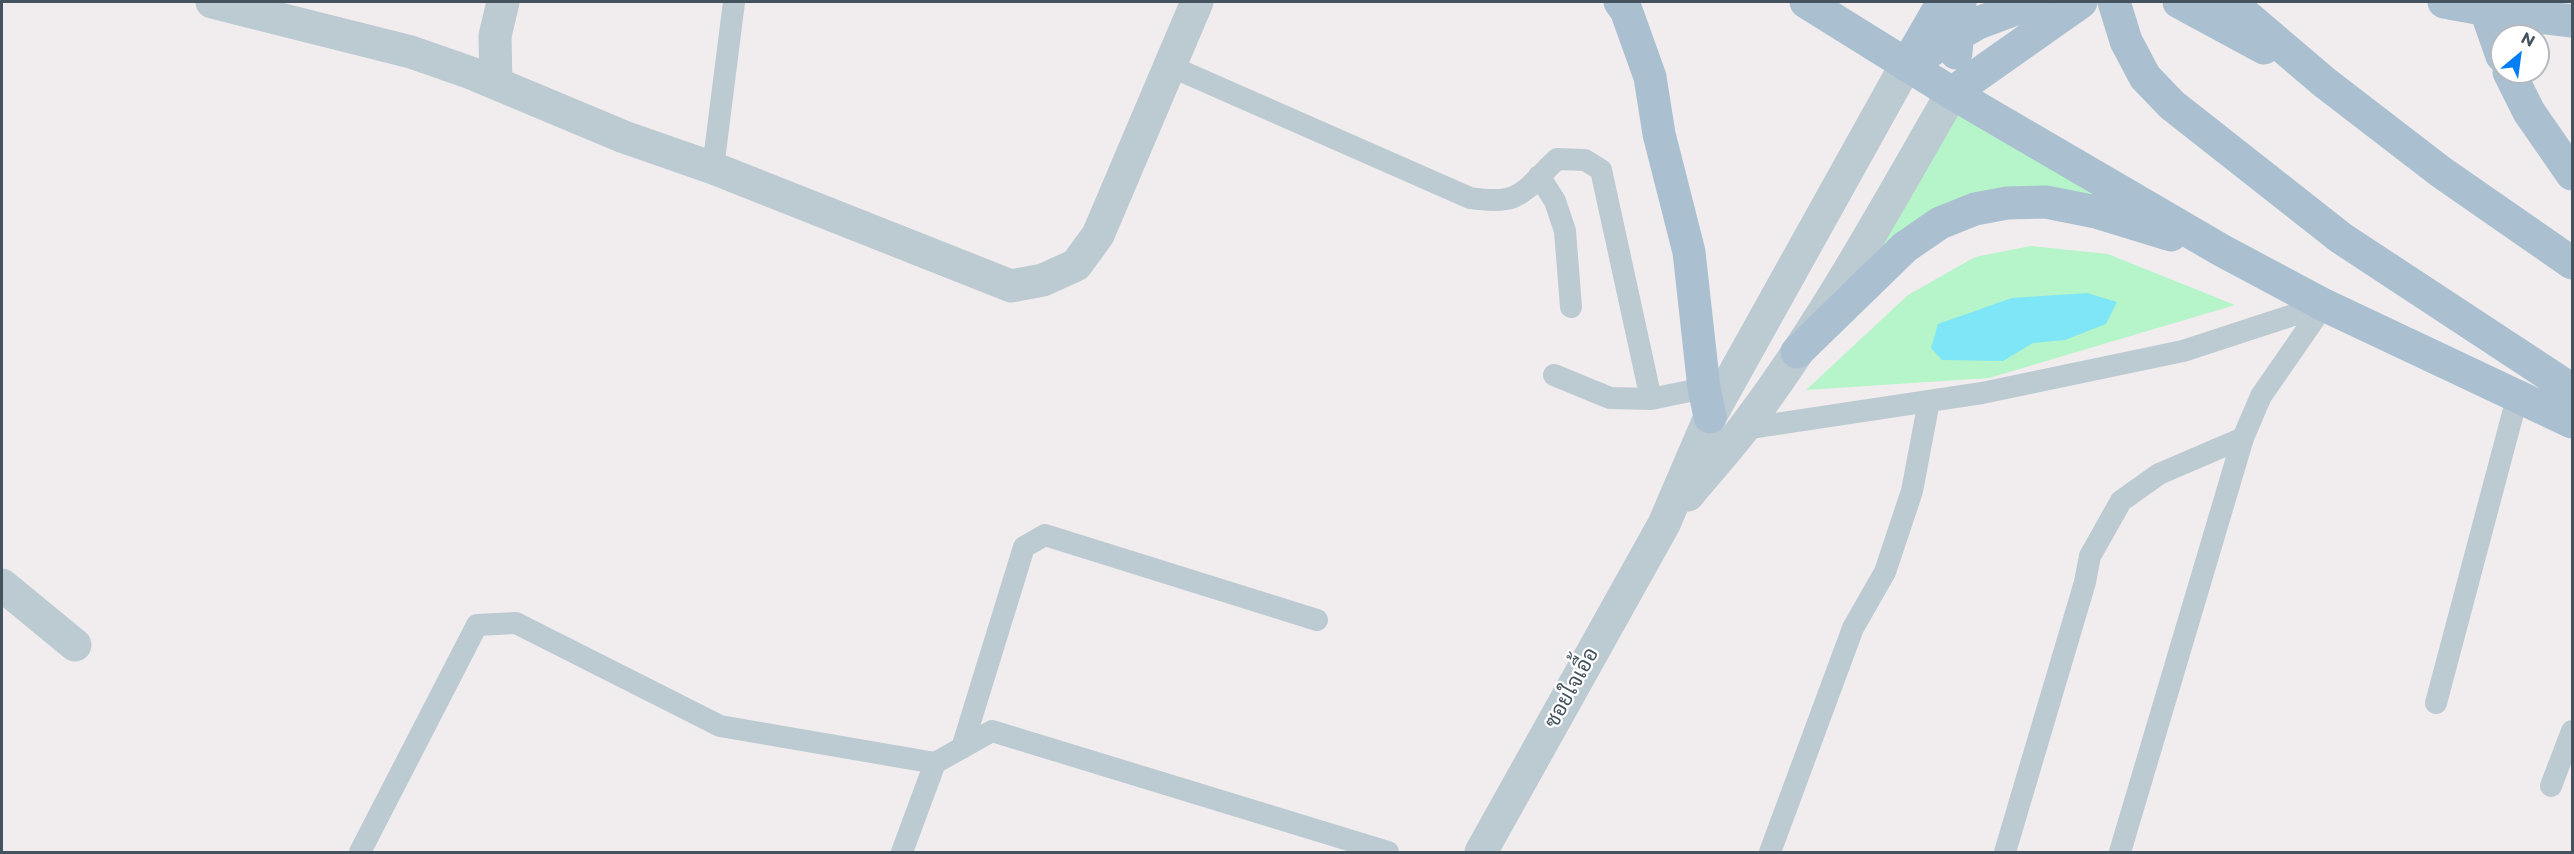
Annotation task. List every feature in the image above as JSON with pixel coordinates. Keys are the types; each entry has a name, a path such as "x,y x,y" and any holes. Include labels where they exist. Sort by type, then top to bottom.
{"main road":[{"path":"1620,2 1626,10 1650,77 1659,134 1689,252 1707,402"},
{"path":"1806,2 1952,93 2221,250 2324,305 2572,423"},
{"path":"1906,65 1943,2"},
{"path":"1952,93 1960,2"},
{"path":"1906,65 1978,23 2034,2"},
{"path":"1952,93 2081,2"},
{"path":"2114,2 2126,41 2145,77 2172,105 2341,238 2572,390"},
{"path":"2179,2 2324,82"},
{"path":"2230,2 2324,82 2441,172 2572,263"},
{"path":"2444,2 2498,12 2572,21"},
{"path":"2483,2 2491,24"},
{"path":"2515,84 2529,112 2572,174"},
{"path":"1797,352 1905,247 1940,223 1975,209 2007,203 2046,202 2096,212 2221,250"}],"street":[{"path":"212,2 411,52 496,83 624,137 713,168 1011,286 1043,280 1076,265 1098,235 1197,2"},
{"path":"496,83 495,36 503,2"},
{"path":"1664,524 1707,402 1906,65"},
{"path":"1664,524 1743,429 1797,352 1853,263 1952,93"},
{"name":"ซอยใจเอื้อ","path":"1481,852 1664,524"},
{"path":"2,585 75,645"}],"lane":[{"path":"713,168 734,2"},
{"path":"1170,66 1470,198 1493,201 1520,196 1557,159 1585,160 1601,170 1651,399"},
{"path":"1539,176 1555,201 1565,231 1571,307"},
{"path":"1743,429 1982,393 2183,351 2324,305"},
{"path":"2121,852 2243,438 2261,396 2324,305"},
{"path":"1554,375 1611,398 1707,402"},
{"path":"2436,704 2517,398"},
{"path":"1770,852 1853,628 1885,572 1912,490 1929,401"},
{"path":"2005,852 2085,582 2090,556 2121,501 2159,474 2243,438"},
{"path":"962,748 1023,547 1045,535 1317,620"},
{"path":"360,852 477,625 516,622 720,726 935,763 992,731 1388,852"},
{"path":"2551,786 2572,731"},
{"path":"902,852 935,763"}],"green space":[{"path":"1956,107 2152,228 2019,199 1852,264"},
{"path":"2031,246 2108,254 2235,305 1989,378 1806,390 1908,295 1975,257"}],"water":[{"path":"2087,293 2117,302 2106,324 2065,340 2033,343 2003,361 1942,360 1931,348 1938,324 2012,298"}]}
